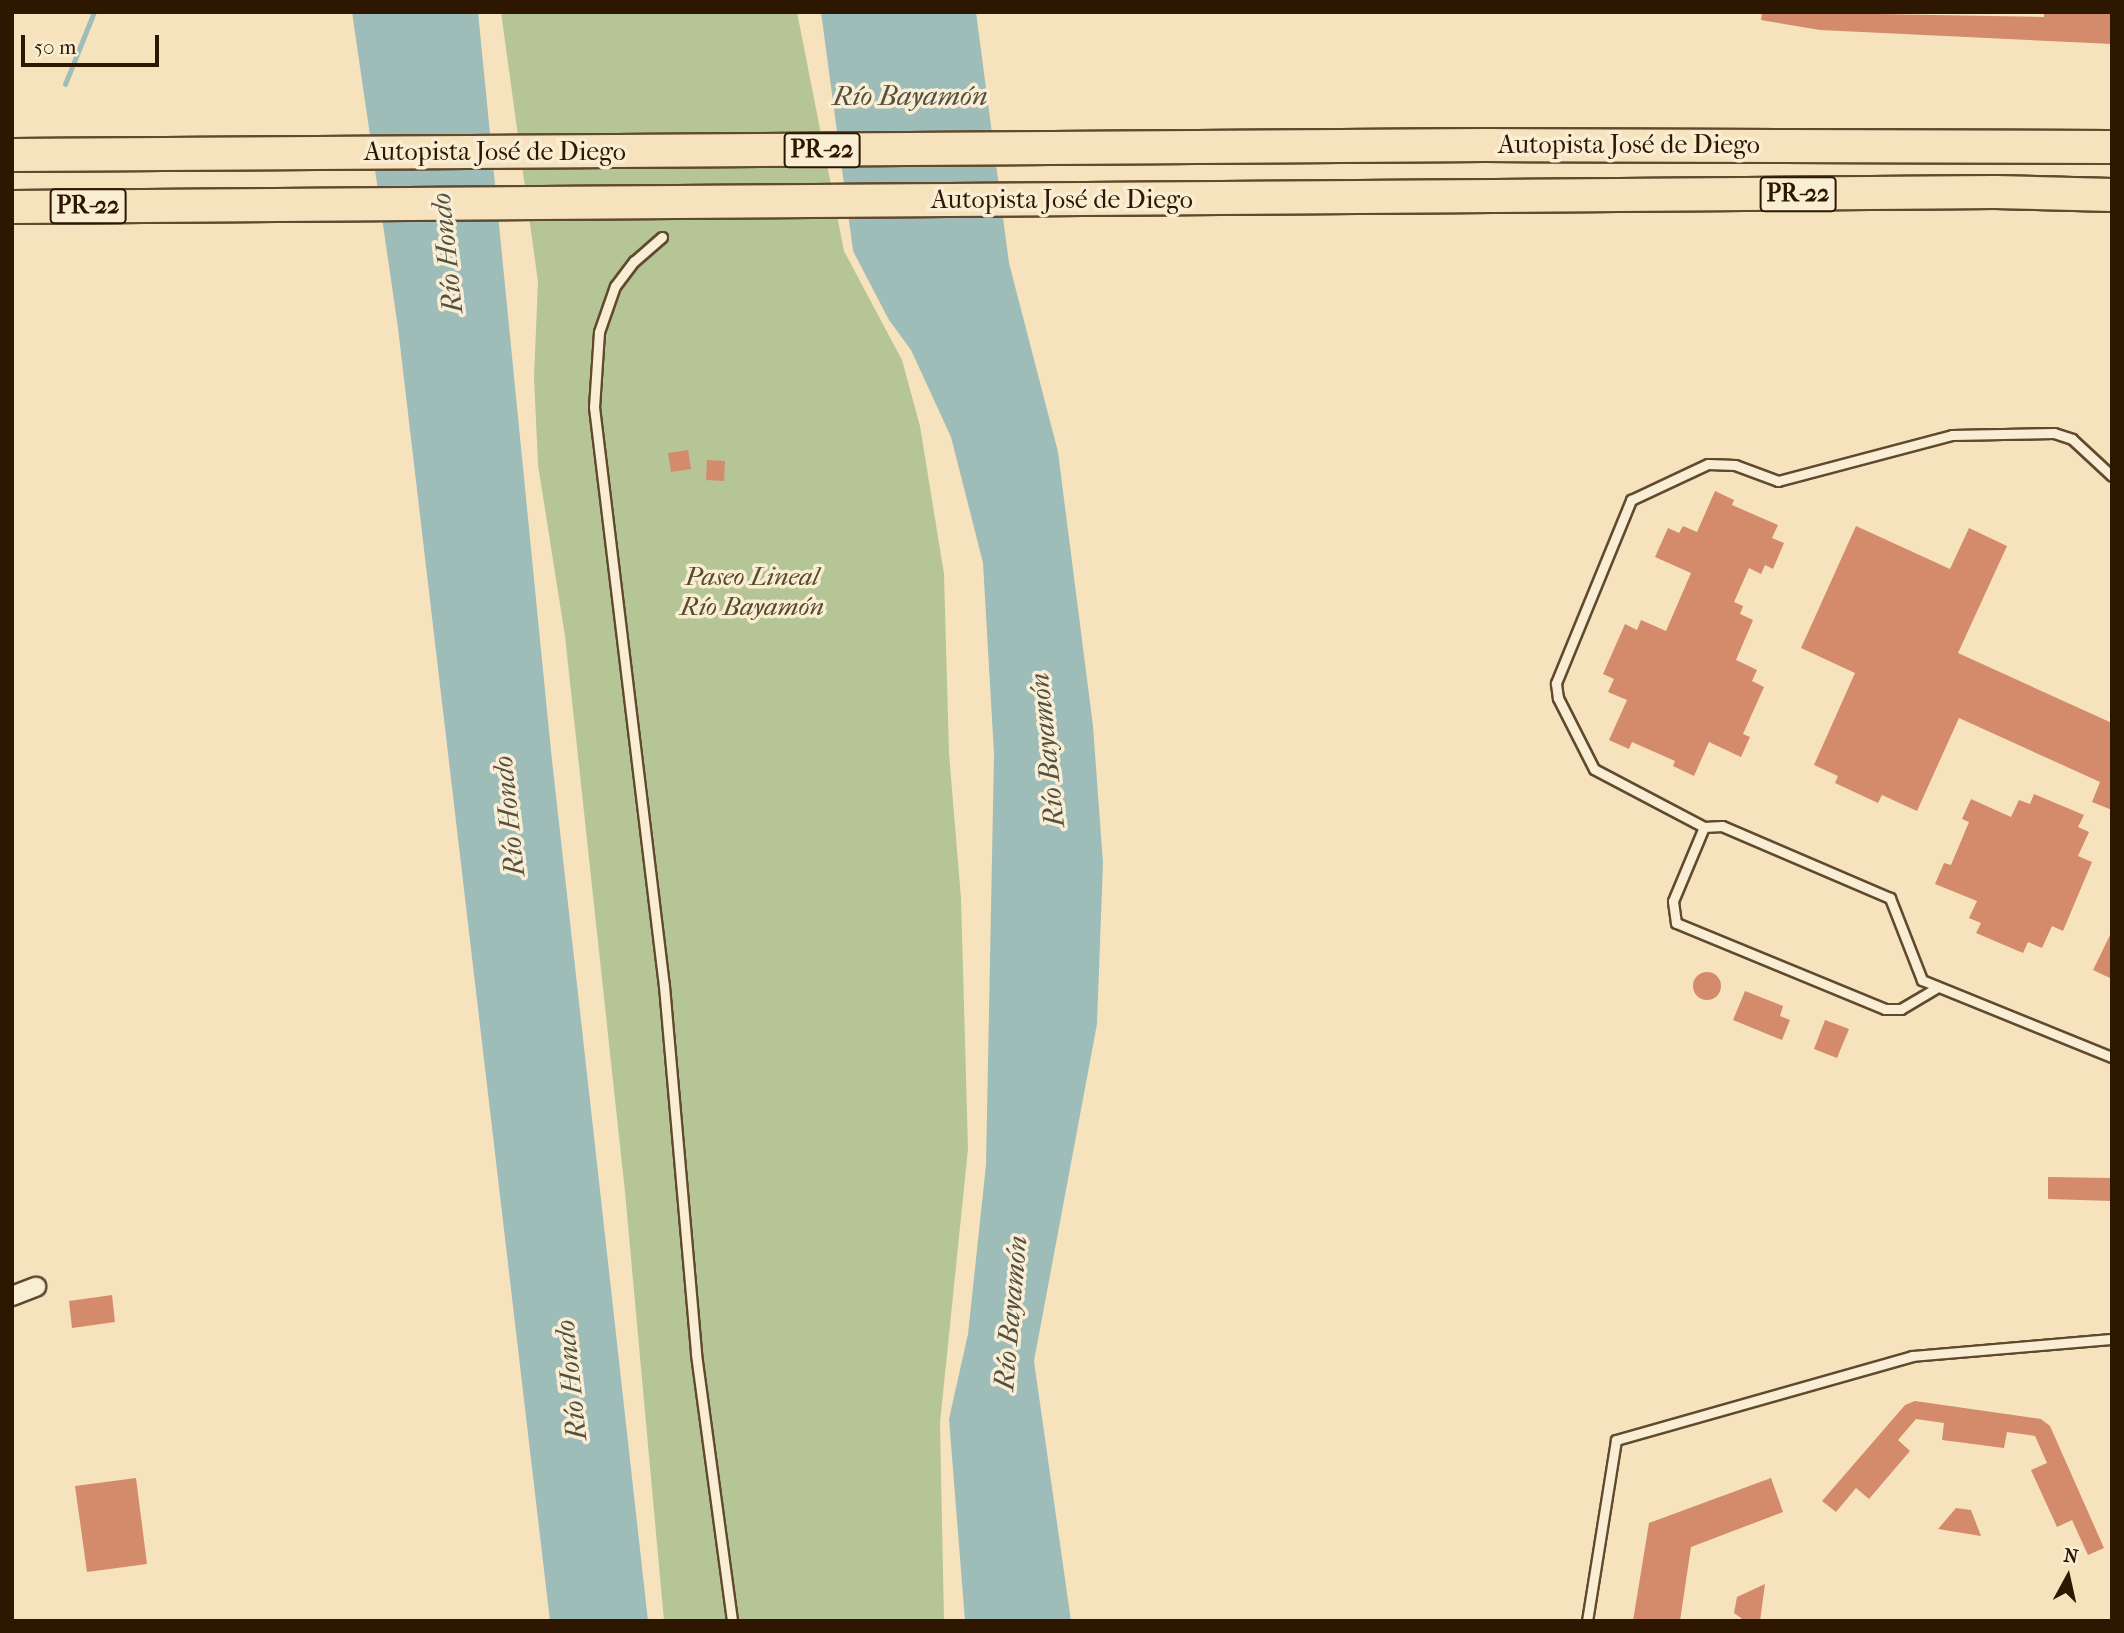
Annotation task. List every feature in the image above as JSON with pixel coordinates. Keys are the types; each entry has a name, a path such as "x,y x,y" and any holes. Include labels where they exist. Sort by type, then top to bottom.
{"highway":[{"name":"Autopista José de Diego","path":"12,155 1485,145 2112,147"},
{"path":"12,192 73,194 158,205"},
{"name":"Autopista José de Diego","path":"12,207 1996,192 2112,195"}],"street":[{"path":"12,1296 37,1287"}],"lane":[{"path":"662,237 634,261 615,286 599,332 594,407 664,986 670,1092 683,1190 696,1354 732,1621"},
{"path":"2112,476 2073,439 2054,433 1965,434 1778,481 1735,465 1708,464 1631,500 1556,683 1558,698 1594,769 1704,827 1722,826 1890,898 1922,980 2112,1057"},
{"path":"1704,827 1673,901 1676,923 1885,1009 1902,1009 1938,986"},
{"path":"1587,1621 1616,1440 1912,1356 2112,1339"}],"green space":[{"name":"Paseo Lineal Río Bayamón","path":"501,12 797,12 844,251 902,360 920,426 944,574 949,753 961,898 968,1149 940,1423 944,1621 664,1621 625,1192 565,636 538,465 534,377 538,282"}],"water":[{"name":"Río Hondo","path":"352,12 478,12 551,751 648,1621 550,1621 398,328"},
{"name":"Río Bayamón","path":"821,12 976,12 1009,263 1058,452 1093,726 1103,863 1097,1024 1034,1361 1071,1621 965,1621 949,1419 968,1334 986,1165 994,754 983,563 951,437 911,350 889,320 853,251"}],"building":[{"path":"1762,12 2044,17 2044,12 2112,12 2112,44 1820,30 1761,20"},
{"path":"688,450 691,469 671,472 668,453"},
{"path":"707,460 725,461 724,481 706,480"},
{"path":"1715,491 1734,500 1732,505 1778,525 1772,538 1784,543 1773,569 1765,565 1761,574 1749,568 1734,602 1743,606 1740,614 1753,620 1736,660 1757,670 1752,681 1764,687 1743,734 1750,737 1741,757 1709,742 1694,776 1673,766 1675,761 1632,742 1629,749 1609,740 1627,700 1608,692 1614,679 1603,674 1625,624 1637,630 1641,620 1666,631 1691,573 1655,557 1668,528 1679,533 1683,526 1697,532"},
{"path":"1856,526 1950,569 1969,528 2007,546 1958,653 2112,723 2112,810 2092,802 2100,782 1959,718 1917,811 1882,795 1878,803 1835,783 1838,776 1814,765 1855,673 1801,648"},
{"path":"2034,794 2084,815 2078,827 2089,832 2078,856 2092,862 2063,931 2052,926 2042,948 2028,942 2023,953 1976,933 1981,923 1969,918 1977,901 1935,884 1944,863 1951,865 1969,822 1962,819 1971,799 2011,817 2019,800 2030,804"},
{"path":"2112,931 2112,979 2093,970"},
{"path":"1707,972 1717,976 1721,986 1717,996 1707,1000 1697,996 1693,986 1697,976"},
{"path":"1745,991 1783,1006 1780,1016 1790,1020 1782,1040 1733,1020"},
{"path":"1825,1020 1849,1029 1837,1058 1814,1049"},
{"path":"2048,1177 2112,1178 2112,1201 2048,1199"},
{"path":"112,1295 115,1322 72,1328 69,1301"},
{"path":"1915,1401 2041,1419 2050,1426 2104,1548 2088,1555 2072,1520 2057,1527 2031,1470 2047,1463 2035,1436 2007,1432 2004,1448 1942,1440 1944,1423 1916,1419 1898,1440 1910,1451 1869,1499 1856,1488 1836,1512 1822,1501 1905,1405"},
{"path":"136,1478 147,1564 87,1572 75,1486"},
{"path":"1771,1478 1783,1512 1691,1547 1680,1621 1633,1621 1649,1523"},
{"path":"1956,1508 1971,1510 1981,1536 1938,1529"},
{"path":"1765,1584 1760,1621 1745,1621 1734,1613 1737,1597"}],"waterway":[{"path":"65,84 94,12"}]}
